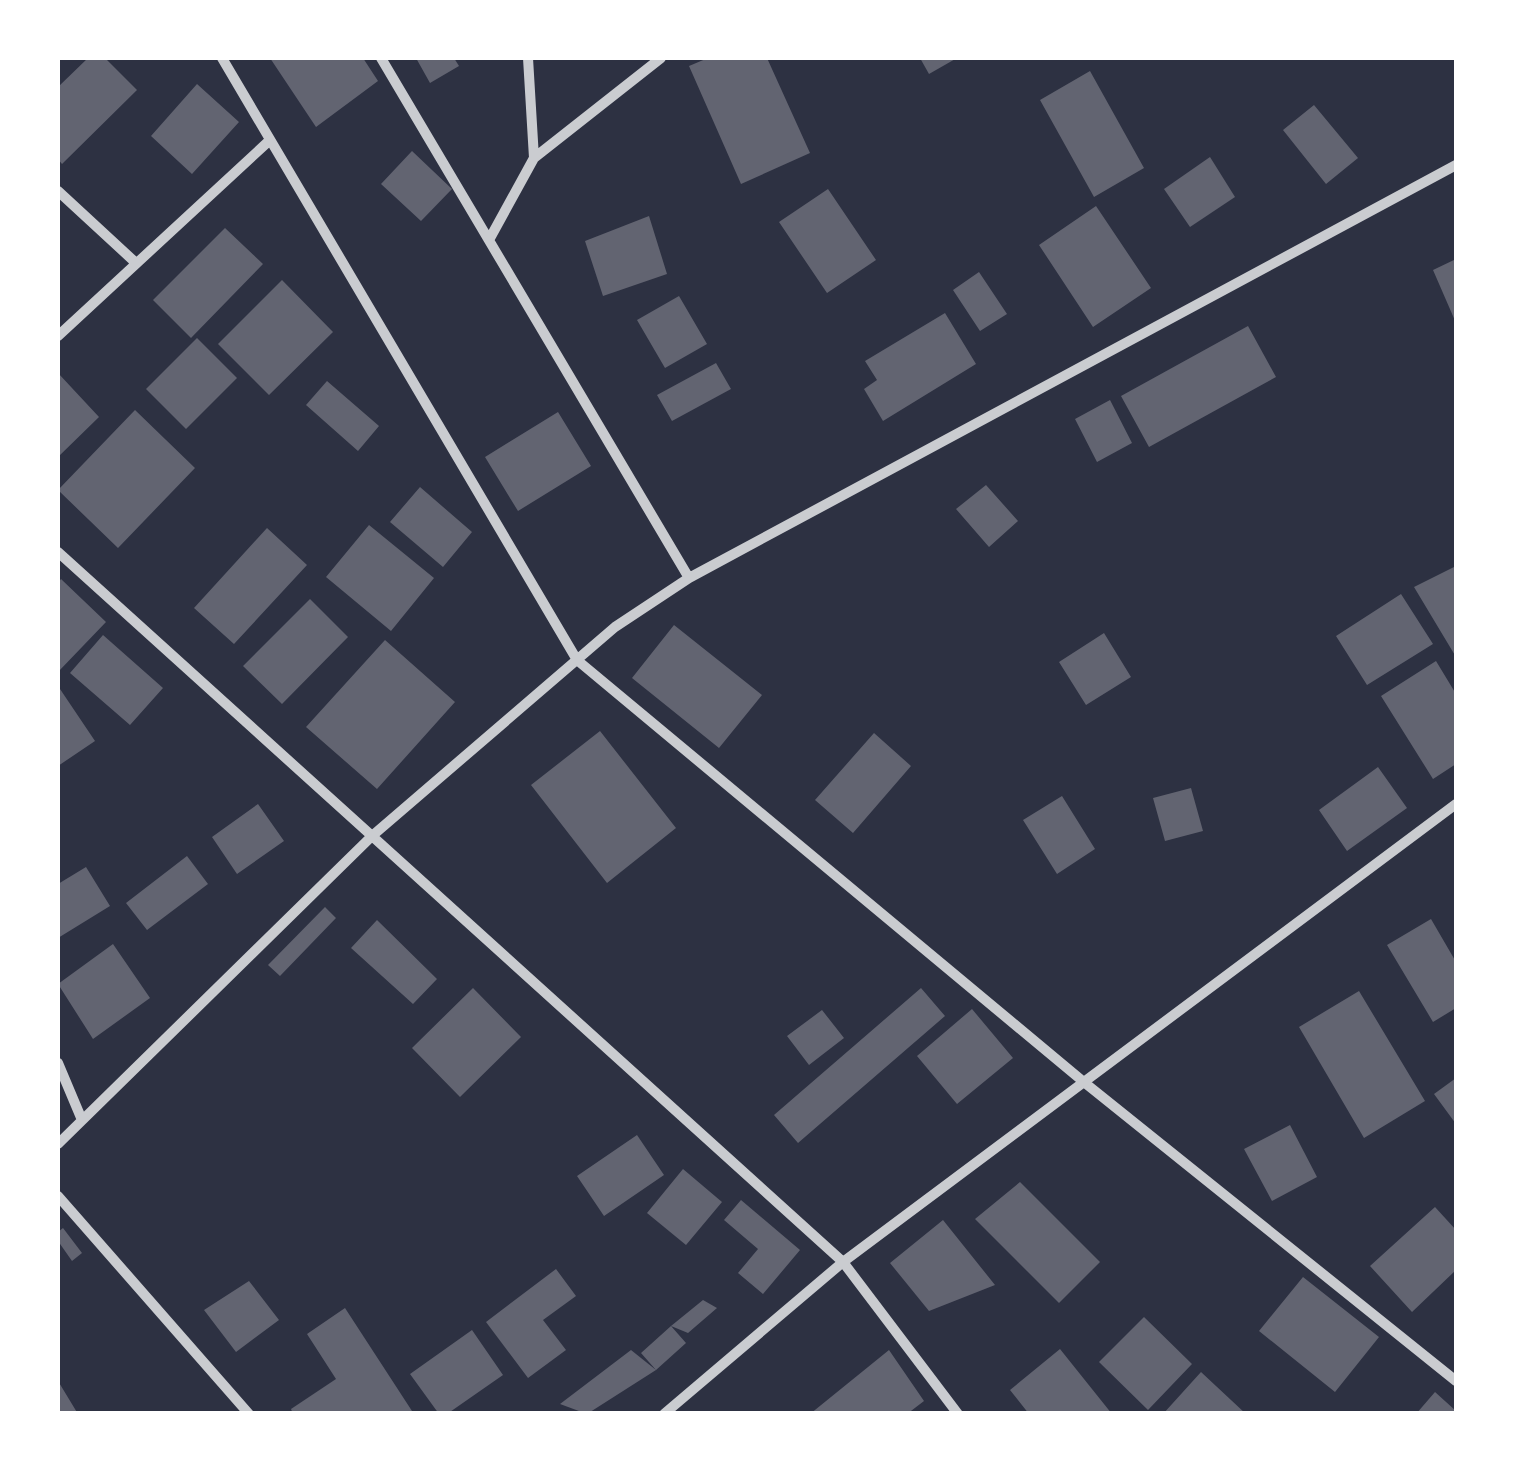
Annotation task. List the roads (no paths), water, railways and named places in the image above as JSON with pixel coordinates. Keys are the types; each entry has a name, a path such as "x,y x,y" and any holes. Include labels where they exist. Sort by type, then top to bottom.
{"street":[{"path":"222,58 577,660 1085,1082 1456,1380"},
{"path":"381,58 689,578"},
{"path":"528,58 534,158"},
{"path":"489,240 534,158 662,58"},
{"path":"58,336 270,140"},
{"path":"58,1144 372,836 614,626 689,578 1456,165"},
{"path":"58,191 136,263"},
{"path":"58,552 843,1262 958,1414"},
{"path":"664,1414 843,1262 1456,804"},
{"path":"58,1063 82,1120"},
{"path":"58,1196 249,1414"}]}
